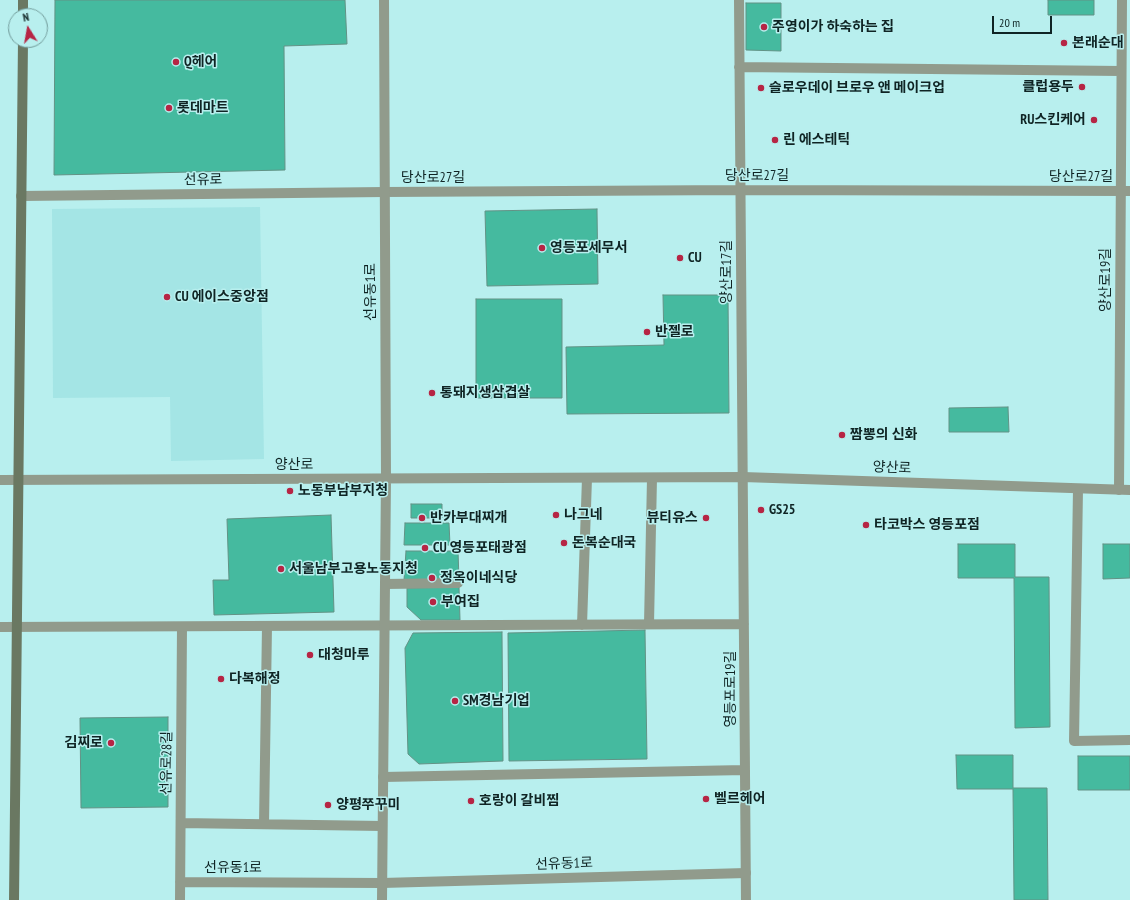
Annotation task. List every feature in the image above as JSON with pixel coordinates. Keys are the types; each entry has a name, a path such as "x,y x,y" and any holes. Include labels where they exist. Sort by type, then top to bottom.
{"main road":[{"path":"14,900 22,48"}],"street":[{"name":"선유동1로","path":"382,900 386,478 384,0"},
{"name":"양산로17길","path":"739,0 743,477"},
{"name":"양산로19길","path":"1119,490 1126,191 1121,71 1122,0"},
{"path":"739,67 1121,71"},
{"name":"당산로27길","path":"384,192 740,190 1126,191"},
{"name":"선유로","path":"21,196 384,192"},
{"name":"양산로","path":"0,480 743,477 1130,490"},
{"name":"영등포로19길","path":"743,477 746,900"},
{"path":"582,625 588,478"},
{"path":"649,624 652,478"},
{"path":"1078,489 1074,740 1130,740"},
{"path":"385,584 458,583"},
{"path":"0,627 744,624"},
{"path":"264,824 267,626"},
{"name":"선유로28길","path":"180,900 182,627"},
{"path":"383,777 745,770"},
{"path":"181,823 382,826"},
{"name":"선유동1로","path":"180,882 382,883 746,873"}],"shaded area":[{"path":"260,207 264,459 171,461 170,397 53,398 52,209"}],"building":[{"name":"롯데마트","path":"55,0 345,0 347,44 284,46 285,170 54,175"},
{"path":"1048,0 1094,0 1094,15 1048,15"},
{"name":"주영이가 하숙하는 집","path":"746,3 781,3 781,51 746,50"},
{"name":"영등포세무서","path":"597,209 598,284 487,286 485,211"},
{"path":"663,295 728,295 729,413 567,414 566,347 664,345"},
{"path":"476,299 562,299 562,398 476,398"},
{"path":"1008,407 1009,432 949,432 949,408"},
{"path":"411,504 442,504 442,518 411,518"},
{"name":"서울남부고용노동지청","path":"331,515 334,612 214,615 213,580 229,580 227,519"},
{"path":"405,523 449,523 450,545 404,545"},
{"path":"958,544 1015,544 1015,577 1049,577 1050,727 1015,728 1014,578 958,578"},
{"path":"1103,544 1130,544 1130,578 1103,579"},
{"path":"406,551 458,551 459,580 404,580"},
{"name":"부여집","path":"459,587 460,620 421,620 407,607 407,588"},
{"path":"645,630 647,759 509,761 508,633"},
{"name":"SM경남기업","path":"502,632 503,761 419,764 408,754 405,648 413,633"},
{"path":"168,717 168,807 81,808 80,718"},
{"path":"956,755 1013,755 1013,788 1047,788 1048,900 1014,900 1013,789 957,789"},
{"path":"1078,756 1130,756 1130,790 1078,790"}],"place":[{"name":"주영이가 하숙하는 집","path":"764,27"},
{"name":"본래순대","path":"1064,43"},
{"name":"Q헤어","path":"176,62"},
{"name":"클럽용두","path":"1082,87"},
{"name":"슬로우데이 브로우 앤 메이크업","path":"761,88"},
{"name":"롯데마트","path":"169,108"},
{"name":"RU스킨케어","path":"1094,120"},
{"name":"린 에스테틱","path":"775,140"},
{"name":"영등포세무서","path":"542,248"},
{"name":"CU","path":"680,258"},
{"name":"CU 에이스중앙점","path":"167,297"},
{"name":"반젤로","path":"647,332"},
{"name":"통돼지생삼겹살","path":"432,393"},
{"name":"짬뽕의 신화","path":"842,435"},
{"name":"노동부남부지청","path":"290,491"},
{"name":"GS25","path":"761,510"},
{"name":"나그네","path":"556,515"},
{"name":"반카부대찌개","path":"422,518"},
{"name":"뷰티유스","path":"706,518"},
{"name":"타코박스 영등포점","path":"866,525"},
{"name":"돈복순대국","path":"564,543"},
{"name":"CU 영등포태광점","path":"425,548"},
{"name":"서울남부고용노동지청","path":"281,569"},
{"name":"정옥이네식당","path":"432,578"},
{"name":"부여집","path":"433,602"},
{"name":"대청마루","path":"310,655"},
{"name":"다복해정","path":"221,679"},
{"name":"SM경남기업","path":"455,701"},
{"name":"김찌로","path":"111,743"},
{"name":"벨르헤어","path":"706,799"},
{"name":"호랑이 갈비찜","path":"471,801"},
{"name":"양평쭈꾸미","path":"328,805"}]}
